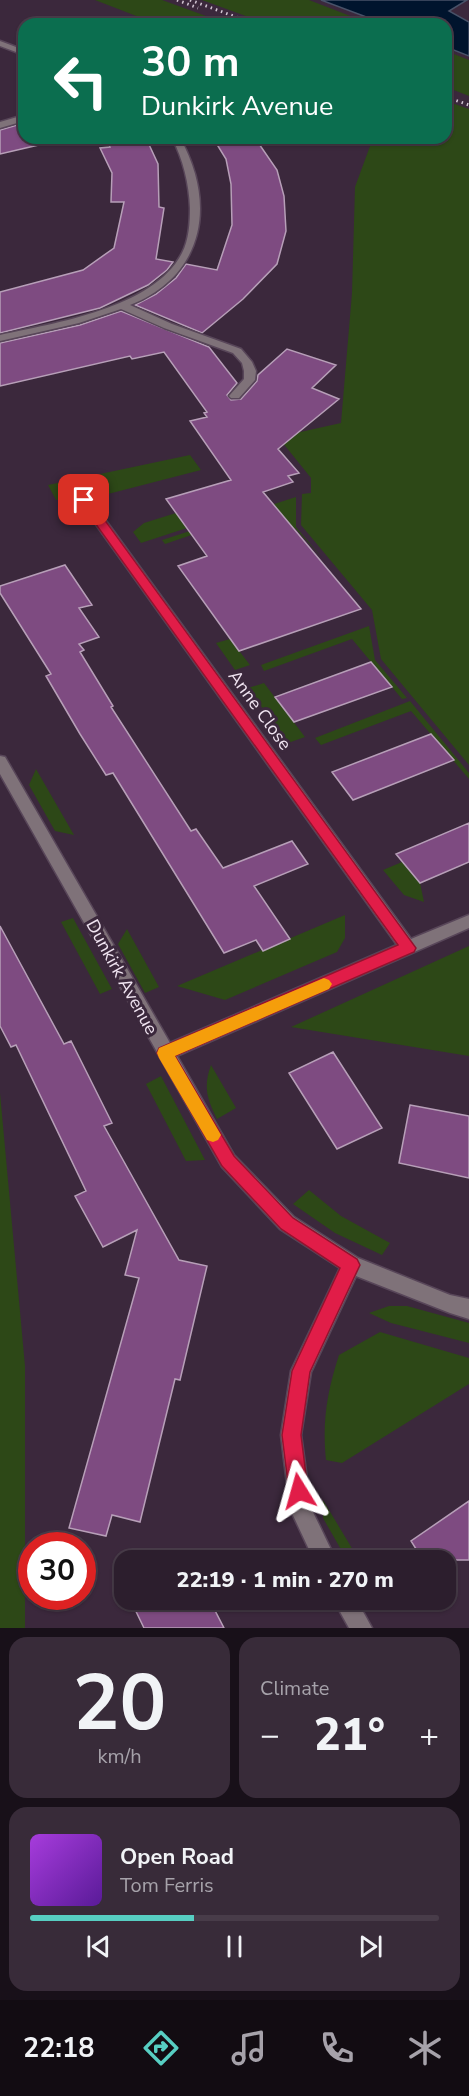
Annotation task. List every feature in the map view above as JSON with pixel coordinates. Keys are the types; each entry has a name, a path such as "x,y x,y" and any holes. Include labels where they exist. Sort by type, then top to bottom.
{"street":[{"path":"0,43 18,50"},
{"path":"0,125 18,120"},
{"path":"0,338 85,319 122,305 178,268 187,254 195,210 190,169 179,144"},
{"path":"122,305 237,351 247,362 250,370 249,380 235,396"},
{"name":"Anne Close","path":"81,495 408,948"},
{"name":"Dunkirk Avenue","path":"0,761 228,1161 287,1224 351,1265 450,1304 469,1309"},
{"path":"165,1053 469,921"},
{"path":"320,1550 301,1509 291,1435 301,1371 351,1265"},
{"path":"350,1610 361,1628"}],"green space":[{"path":"95,0 162,0 212,18 142,18"},
{"path":"202,0 309,0 356,18 252,18"},
{"path":"452,53 469,60 469,96 452,89"},
{"path":"452,103 469,109 469,765 381,659 372,610 301,525 302,494 311,493 311,478 278,437 341,423 352,293 355,187 371,144 452,144"},
{"path":"190,455 201,470 108,494 104,488 56,500 48,485"},
{"path":"296,497 296,527 322,558 295,528 236,547 218,526 165,544 162,540"},
{"path":"176,513 187,528 141,543 133,532 144,523"},
{"path":"369,626 375,660 407,698 402,699 352,639 264,671 261,665"},
{"path":"230,639 250,665 235,670 216,643"},
{"path":"264,683 305,737 288,743 248,688"},
{"path":"410,701 469,773 469,779 411,711 321,745 315,738"},
{"path":"36,769 74,835 55,831 29,785"},
{"path":"402,862 420,883 424,902 404,895 383,870"},
{"path":"345,915 345,938 337,952 225,1000 177,986"},
{"path":"73,918 112,989 100,994 61,922"},
{"path":"127,929 159,987 145,993 118,944"},
{"path":"469,946 469,1056 291,1027"},
{"path":"211,1065 236,1108 217,1119 207,1093 207,1080"},
{"path":"161,1076 205,1160 186,1161 146,1084"},
{"path":"0,1093 25,1366 25,1532 18,1532 18,1610 25,1610 25,1628 0,1628"},
{"path":"309,1190 341,1216 390,1243 382,1255 335,1233 293,1204"},
{"path":"389,1306 407,1306 469,1323 469,1343 391,1323 369,1313"},
{"path":"380,1332 469,1358 469,1384 342,1463 326,1460 326,1407 339,1355"},
{"path":"323,1500 353,1550 341,1550 323,1518"}],"water":[{"path":"321,0 467,0 449,11 469,22 469,56 452,49 452,18 369,18"}],"building":[{"path":"18,125 18,144 43,144 0,154 0,130"},
{"path":"108,144 149,144 158,164 159,207 164,208 156,259 173,262 167,270 148,285 100,308 0,333 0,292 83,270 114,248 124,202 111,202 112,173 100,148 110,147"},
{"path":"217,144 259,144 277,170 284,196 286,231 277,264 243,299 202,333 135,305 156,294 176,278 186,264 217,270 232,225 231,184 226,159"},
{"path":"121,311 209,347 237,383 227,395 231,400 241,399 257,381 258,375 287,349 336,365 312,388 339,399 278,449 299,473 288,476 293,482 263,492 361,609 239,651 178,566 207,556 166,499 231,480 190,421 207,417 204,413 207,412 164,352 132,359 130,356 0,386 0,343 80,325"},
{"path":"65,565 92,605 79,608 99,637 79,644 84,650 80,652 113,706 111,707 191,831 196,829 223,868 292,841 308,864 254,886 290,939 263,951 256,940 224,953 113,773 106,775 80,734 46,676 51,674 0,593 0,586"},
{"path":"371,662 392,687 294,722 275,697"},
{"path":"431,734 454,760 353,800 332,772"},
{"path":"469,823 469,862 420,883 396,854"},
{"path":"0,926 64,1044 71,1041 112,1123 104,1126 179,1260 207,1266 180,1380 175,1379 140,1522 112,1515 106,1536 69,1528 139,1278 125,1275 137,1230 103,1247 75,1196 86,1191 16,1045 11,1047 0,1026"},
{"path":"333,1052 382,1128 337,1149 289,1073"},
{"path":"410,1105 469,1116 469,1178 399,1163"},
{"path":"469,1501 469,1560 456,1560 456,1550 417,1550 411,1541"},
{"path":"135,1610 215,1610 224,1628 144,1628"}],"railway":[{"path":"177,0 198,8"},
{"path":"190,0 239,18"},
{"path":"452,99 469,105"}],"slow traffic":[{"path":"213,1135 165,1053 324,984"}],"route":[{"path":"84,500 408,948 165,1053 228,1161 287,1224 351,1265 301,1371 291,1435 299,1491"}]}
